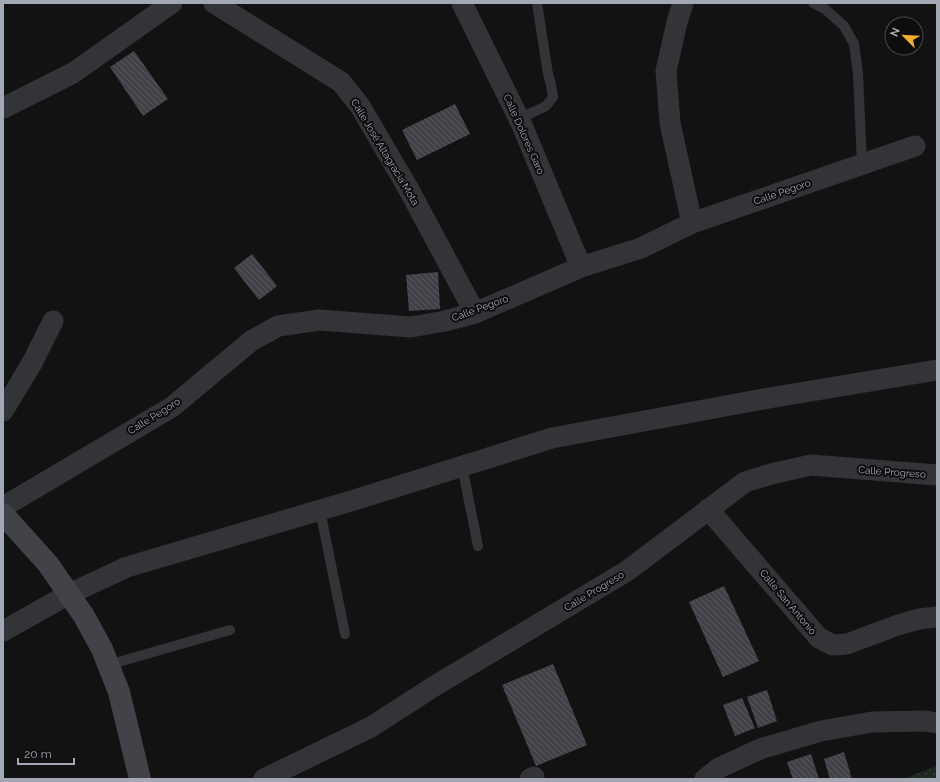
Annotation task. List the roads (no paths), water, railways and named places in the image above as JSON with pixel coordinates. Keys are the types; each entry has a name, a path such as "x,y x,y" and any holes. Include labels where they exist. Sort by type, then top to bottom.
{"main road":[{"path":"3,514 48,564 84,616 102,649 119,692 140,779"}],"street":[{"path":"3,108 73,73 172,3"},
{"name":"Calle José Altagracia Mota","path":"214,3 341,82 360,106 408,188 475,313"},
{"name":"Calle Dolores Garo","path":"462,3 522,125 581,267"},
{"path":"683,3 677,22 666,71 670,123 692,223"},
{"name":"Calle Pegoro","path":"3,507 172,407 251,341 278,326 319,320 411,327 445,322 475,313 581,267 642,248 692,223 914,146"},
{"path":"3,411 32,363 53,321"},
{"path":"3,631 68,594 127,567 320,510 552,438 768,398 937,370"},
{"name":"Calle Progreso","path":"264,779 371,727 433,687 627,571 708,508 745,482 771,474 812,466 937,475"},
{"name":"Calle San Antonio","path":"708,508 819,638 833,645 847,644 898,625 919,619 937,617"},
{"path":"705,779 719,768 760,749 821,731 872,722 937,722"}],"lane":[{"path":"522,125 527,115 546,106 553,97 537,3"},
{"path":"813,3 825,9 844,26 854,44 858,73 862,164"},
{"path":"462,466 478,546"},
{"path":"320,510 345,634"},
{"path":"108,664 230,630"}]}
